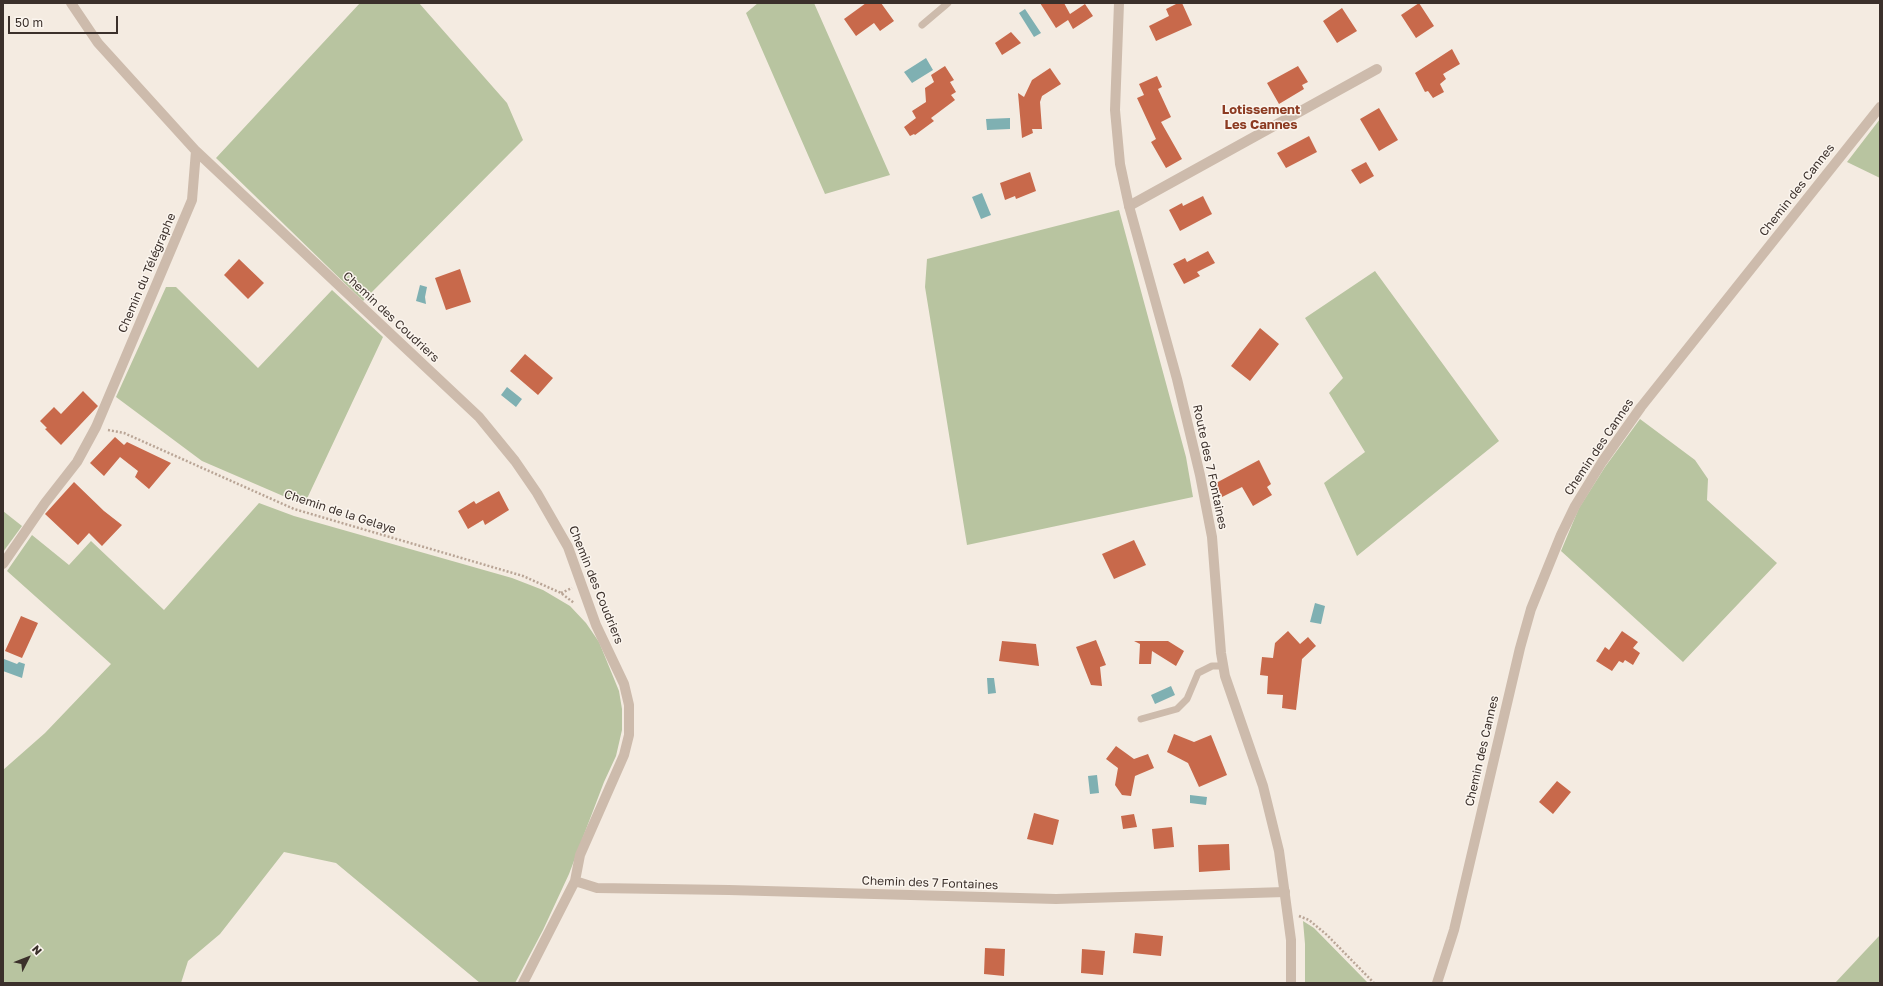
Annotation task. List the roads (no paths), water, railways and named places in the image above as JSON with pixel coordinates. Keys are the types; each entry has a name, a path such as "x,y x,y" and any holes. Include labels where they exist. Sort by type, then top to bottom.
{"street":[{"path":"71,3 98,43 196,151"},
{"name":"Route des 7 Fontaines","path":"1119,3 1115,110 1120,164 1129,206 1177,378 1200,475 1212,537 1223,666 1232,698 1270,811 1279,851 1291,940 1291,983"},
{"path":"1129,206 1377,69"},
{"name":"Chemin des Cannes","path":"1437,983 1454,930 1520,648 1531,609 1564,529 1602,462 1641,407 1880,107"},
{"name":"Chemin du Télégraphe","path":"3,564 44,503 77,462 96,427 192,200 196,151"},
{"name":"Chemin des Coudriers","path":"196,151 479,417 515,461 533,486 568,547 580,576 596,625 624,684 629,705 630,723 624,755 580,855 575,881 523,983"},
{"name":"Chemin des 7 Fontaines","path":"575,881 597,888 1056,899 1285,892"}],"lane":[{"path":"922,25 948,3"},
{"path":"1141,719 1177,709 1187,699 1198,673 1212,666 1223,666"}],"water":[{"path":"1025,9 1041,33 1034,37 1019,13"},
{"path":"926,58 933,70 912,83 904,72"},
{"path":"1010,118 1010,129 987,130 986,119"},
{"path":"982,193 991,215 981,219 972,197"},
{"path":"420,285 427,287 425,297 426,304 416,301"},
{"path":"507,387 522,399 516,407 501,395"},
{"path":"1315,603 1325,606 1321,624 1310,622"},
{"path":"4,659 17,664 19,662 25,664 22,678 3,671"},
{"path":"987,678 994,678 996,693 988,694"},
{"path":"1171,686 1175,695 1155,704 1151,695"},
{"path":"1097,775 1099,793 1090,794 1088,776"},
{"path":"1190,795 1207,797 1206,805 1190,803"}],"district":[{"name":"Lotissement Les Cannes","path":"1261,118"}]}
